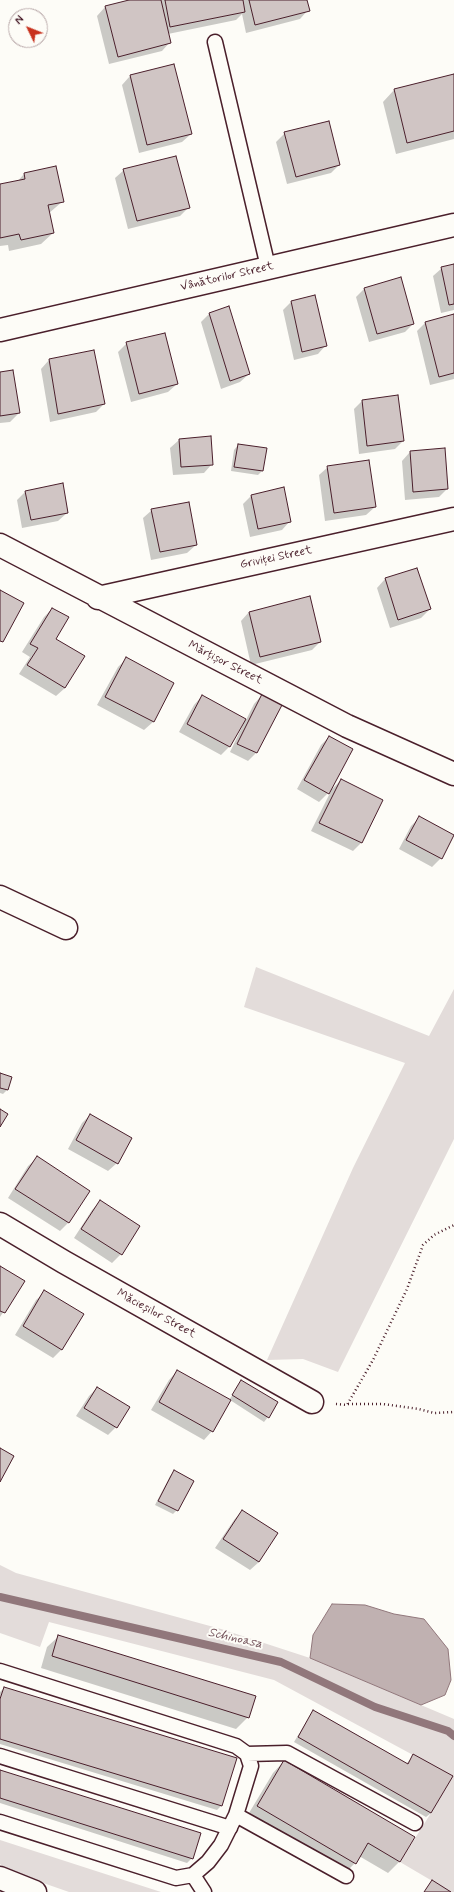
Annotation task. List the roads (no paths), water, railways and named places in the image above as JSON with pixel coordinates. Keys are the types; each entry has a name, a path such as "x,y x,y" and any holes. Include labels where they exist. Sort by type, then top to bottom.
{"street":[{"name":"Vânătorilor Street","path":"0,330 454,225"},
{"name":"Griviței Street","path":"98,598 454,519"},
{"name":"Mărțișor Street","path":"0,545 98,598 347,726 454,774"},
{"path":"0,897 66,928"},
{"name":"Măcieșilor Street","path":"0,1224 64,1262 312,1402"},
{"path":"5,1883 35,1892"}],"lane":[{"path":"215,42 268,267"},
{"path":"0,1671 236,1746 247,1754 251,1766 236,1815 222,1845 208,1862 193,1875 176,1878 0,1822"},
{"path":"247,1754 287,1753 415,1823"},
{"path":"0,1756 230,1828"},
{"path":"236,1815 346,1876"},
{"path":"193,1875 204,1892"}],"waterway":[{"name":"Schinoasa","path":"0,1597 281,1662 375,1707 448,1731 454,1736"}]}
